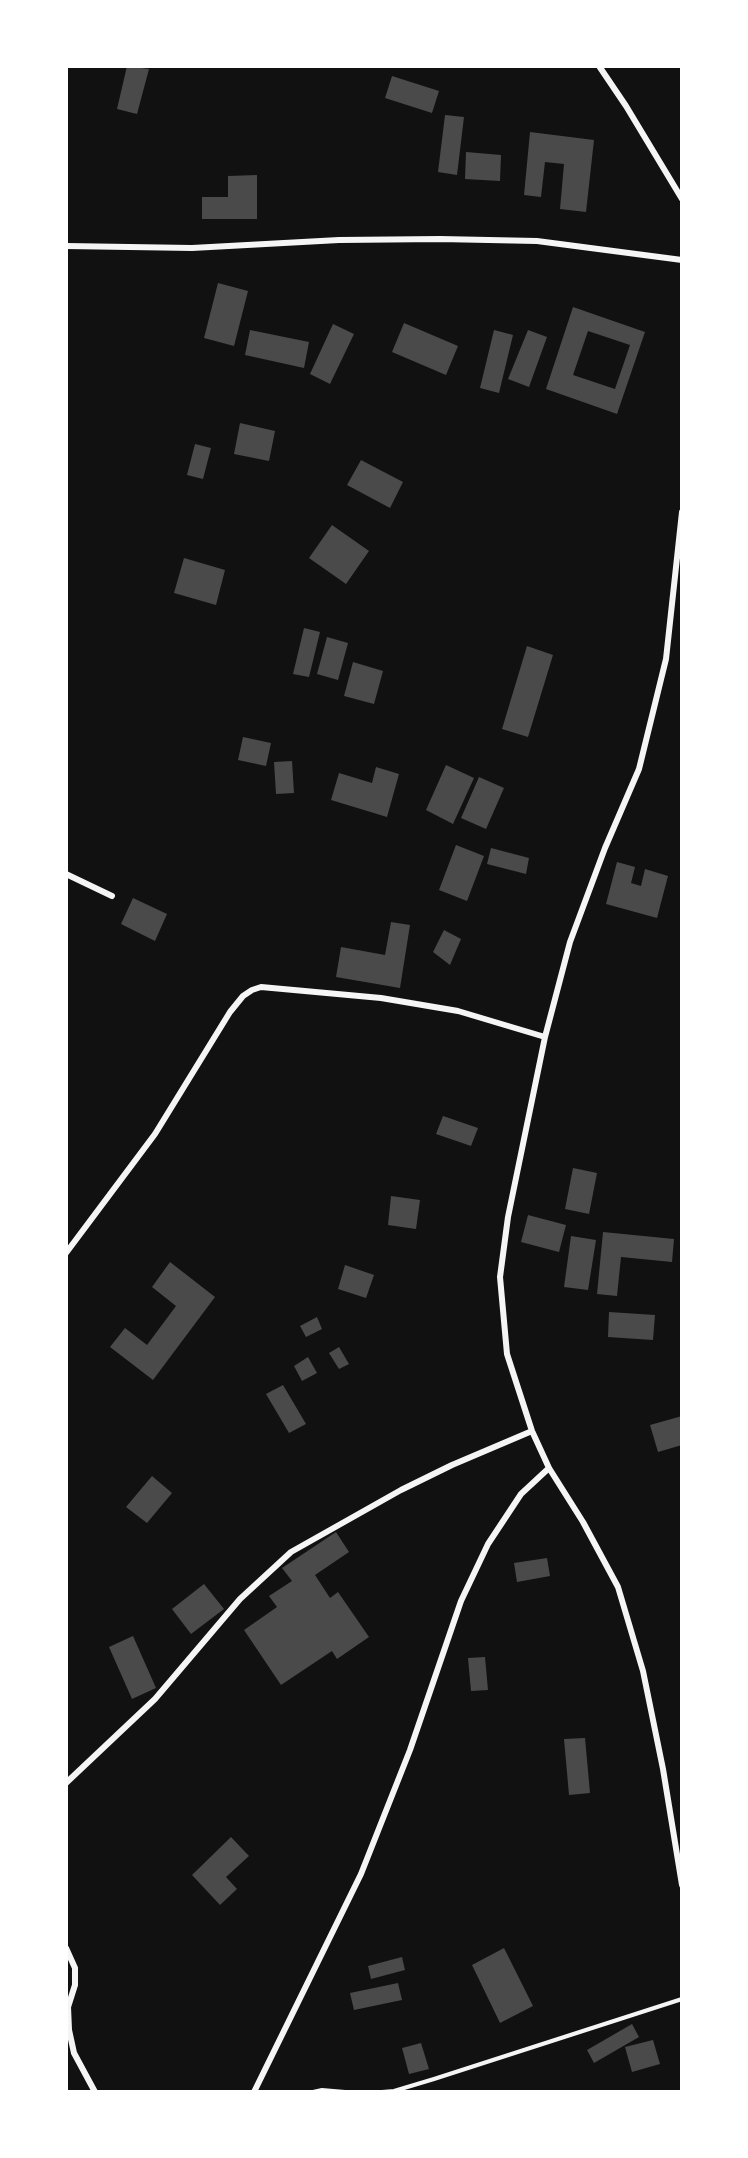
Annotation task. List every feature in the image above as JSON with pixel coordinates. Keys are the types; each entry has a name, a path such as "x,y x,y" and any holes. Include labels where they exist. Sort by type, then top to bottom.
{"street":[{"path":"599,66 682,199"},
{"path":"66,246 192,248 339,240 440,239 537,242 682,260"},
{"path":"682,512 666,659 639,769 605,848 570,942 545,1037 508,1217 500,1276 507,1354 531,1431 549,1468 583,1522 618,1587 643,1671 663,1769 682,1885"},
{"path":"66,874 112,897"},
{"path":"66,1253 155,1134 230,1012 243,996 252,990 261,987 381,998 458,1011 545,1037"},
{"path":"66,1783 155,1699 240,1599 291,1552 442,1470 531,1431"},
{"path":"254,2092 361,1874 410,1750 461,1601 488,1544 521,1494 549,1468"},
{"path":"66,1948 75,1968 75,1985 68,2007 69,2030 74,2053 95,2092"}],"path":[{"path":"382,2092 394,2091 445,2076 682,1999"},
{"path":"313,2092 322,2090 345,2092"}],"building":[{"path":"127,66 149,69 137,114 117,109"},
{"path":"392,76 439,91 432,113 385,98"},
{"path":"445,115 464,117 457,175 438,172"},
{"path":"530,132 594,140 586,212 560,209 564,164 545,162 541,197 524,195"},
{"path":"466,152 501,155 500,181 465,179"},
{"path":"257,175 257,219 202,219 202,197 228,197 228,176"},
{"path":"218,283 248,291 234,346 204,338"},
{"path":"573,307 645,332 617,414 546,389","holes":["588,331 630,345 615,389 573,375"]},
{"path":"404,323 458,346 446,375 392,352"},
{"path":"333,324 354,334 330,384 310,374"},
{"path":"250,330 309,342 304,368 245,355"},
{"path":"494,330 513,335 499,393 480,388"},
{"path":"528,330 547,337 529,387 508,379"},
{"path":"240,423 275,431 269,461 234,454"},
{"path":"195,444 211,448 203,479 187,475"},
{"path":"361,460 403,482 390,508 347,485"},
{"path":"332,525 369,551 346,584 309,558"},
{"path":"184,558 225,570 216,605 174,593"},
{"path":"304,628 320,632 309,677 293,674"},
{"path":"327,637 348,643 338,680 317,674"},
{"path":"527,646 553,655 528,737 502,729"},
{"path":"353,662 383,671 374,704 344,696"},
{"path":"243,737 271,743 266,766 238,760"},
{"path":"292,761 294,793 276,794 274,762"},
{"path":"446,765 474,778 453,824 426,810"},
{"path":"376,767 399,774 387,817 331,800 339,773 372,783"},
{"path":"479,777 504,788 486,829 461,818"},
{"path":"456,845 484,856 467,901 439,890"},
{"path":"491,848 529,858 526,874 487,864"},
{"path":"617,862 635,867 631,883 641,886 645,869 668,876 657,918 606,904"},
{"path":"133,898 167,914 155,941 121,924"},
{"path":"391,922 410,925 400,988 336,977 341,947 385,955"},
{"path":"444,930 461,939 450,965 433,952"},
{"path":"443,1116 478,1128 471,1146 436,1134"},
{"path":"573,1168 597,1173 589,1214 565,1209"},
{"path":"391,1196 420,1200 416,1229 388,1225"},
{"path":"528,1215 566,1225 559,1252 521,1242"},
{"path":"603,1232 674,1239 672,1262 621,1257 617,1296 597,1294"},
{"path":"571,1236 596,1240 588,1290 564,1287"},
{"path":"170,1262 215,1297 153,1380 110,1347 125,1328 147,1345 176,1306 152,1287"},
{"path":"345,1265 374,1275 366,1298 338,1289"},
{"path":"609,1312 655,1315 653,1340 608,1337"},
{"path":"317,1317 322,1329 306,1337 300,1326"},
{"path":"339,1347 349,1364 339,1369 329,1353"},
{"path":"308,1357 317,1373 302,1381 294,1366"},
{"path":"283,1385 306,1424 289,1433 266,1394"},
{"path":"682,1416 682,1445 658,1452 650,1425"},
{"path":"152,1476 172,1493 147,1523 126,1507"},
{"path":"336,1532 349,1552 315,1575 330,1598 338,1592 369,1637 337,1659 332,1651 281,1685 244,1630 277,1607 269,1596 292,1581 282,1568"},
{"path":"547,1558 550,1576 517,1582 514,1563"},
{"path":"204,1584 224,1609 191,1634 172,1609"},
{"path":"133,1636 156,1688 132,1699 109,1647"},
{"path":"485,1657 488,1690 471,1691 468,1658"},
{"path":"585,1738 590,1793 569,1795 564,1739"},
{"path":"231,1837 249,1856 226,1877 237,1889 220,1905 192,1875"},
{"path":"504,1948 533,2006 500,2023 472,1965"},
{"path":"402,1957 405,1970 371,1979 368,1966"},
{"path":"398,1983 402,2000 354,2010 350,1993"},
{"path":"632,2024 639,2037 594,2063 587,2050"},
{"path":"653,2040 660,2064 632,2072 625,2047"},
{"path":"421,2043 429,2069 409,2074 402,2048"}]}
